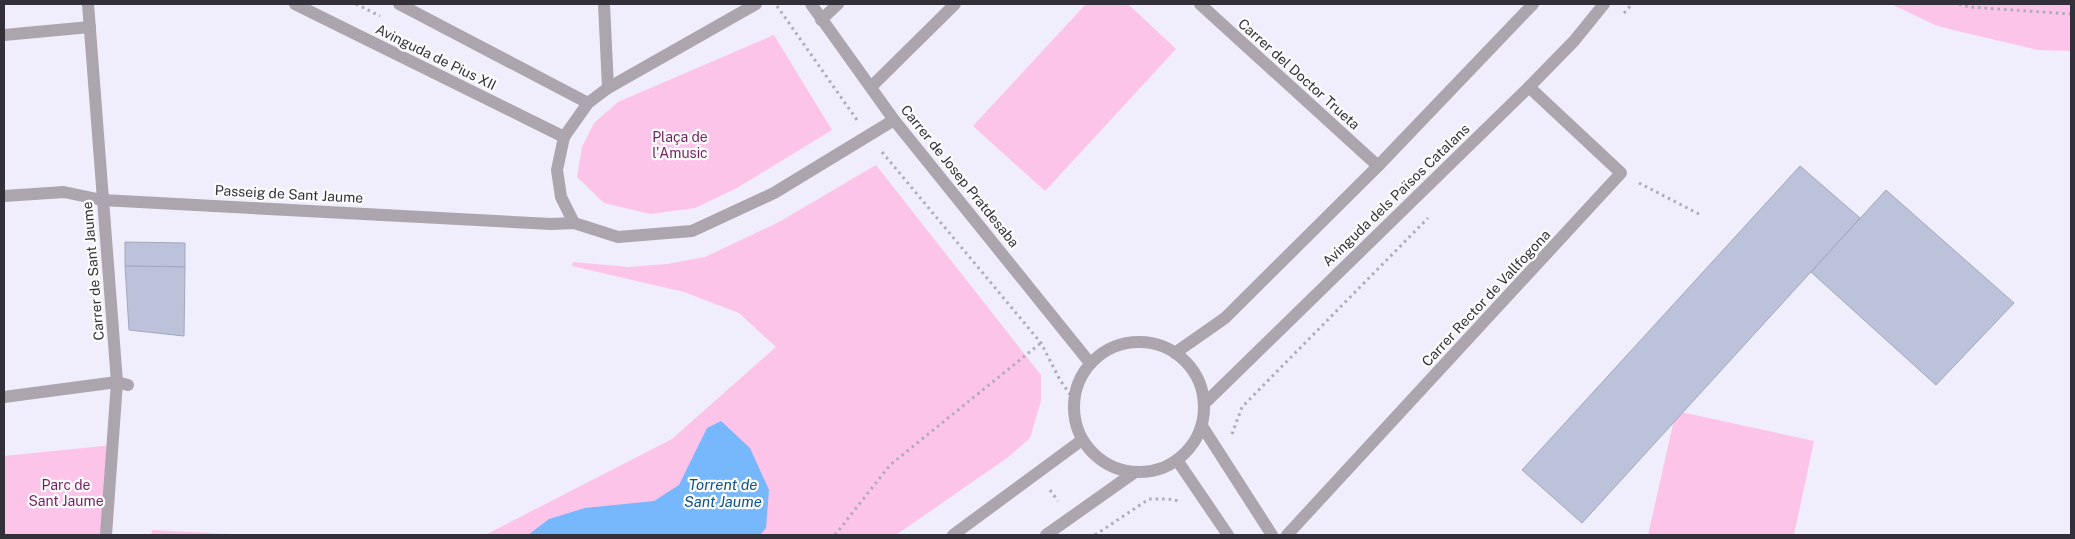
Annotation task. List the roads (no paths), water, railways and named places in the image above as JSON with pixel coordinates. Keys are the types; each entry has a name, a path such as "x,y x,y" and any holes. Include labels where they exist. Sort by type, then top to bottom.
{"street":[{"name":"Carrer de Sant Jaume","path":"88,4 102,200 123,383 106,535"},
{"name":"Avinguda de Pius XII","path":"295,4 564,137"},
{"name":"Avinguda de Pius XII","path":"400,4 588,102"},
{"path":"604,4 608,88"},
{"path":"756,4 608,88 588,102 564,137 557,170 561,197 574,223 618,237 692,231 774,193 894,120"},
{"name":"Carrer de Josep Pratdesaba","path":"811,4 894,120 1090,363"},
{"path":"821,20 838,4"},
{"path":"871,88 955,4"},
{"name":"Carrer del Doctor Trueta","path":"1200,4 1378,166"},
{"path":"1176,353 1225,318 1378,166 1533,4"},
{"name":"Avinguda dels Països Catalans","path":"1204,404 1529,87 1574,41 1604,4"},
{"path":"4,35 90,27"},
{"name":"Carrer Rector de Vallfogona","path":"1287,535 1621,173 1529,87"},
{"name":"Passeig de Sant Jaume","path":"4,196 64,192 102,200 551,224 574,223"},
{"path":"1131,343 1161,346 1176,353 1190,367 1200,385 1204,404 1202,426 1192,445 1177,460 1157,470 1135,472 1119,470 1105,463 1092,453 1082,440 1075,421 1074,400 1079,380 1090,363 1116,346 1131,343"},
{"path":"4,397 123,383"},
{"path":"1202,426 1272,535"},
{"path":"953,535 1082,440"},
{"path":"1177,460 1228,535"},
{"path":"1046,535 1135,472"}],"water":[{"name":"Torrent de Sant Jaume","path":"721,421 750,448 769,490 766,528 760,535 528,535 549,519 585,508 654,501 679,485 707,428"}],"park label":[{"name":"Plaça de l'Amusic","path":"680,146"},
{"name":"Parc de Sant Jaume","path":"66,494"}]}
